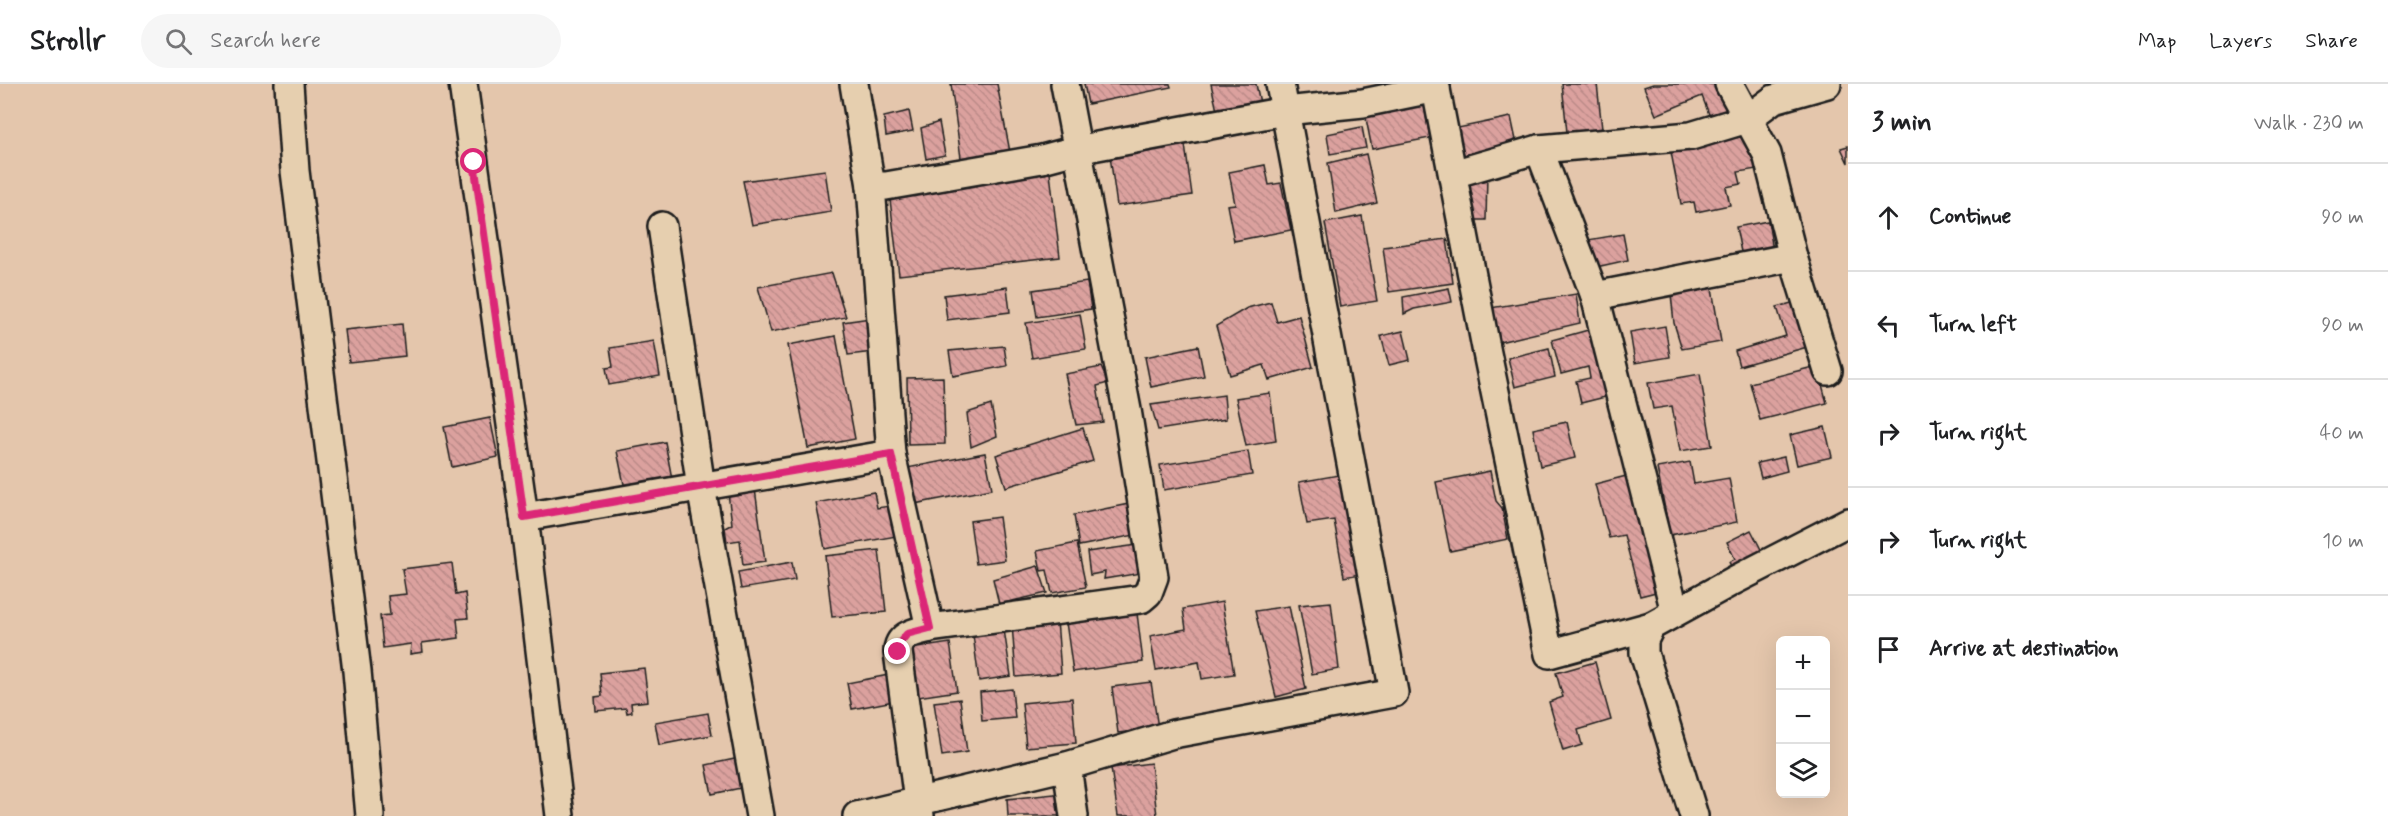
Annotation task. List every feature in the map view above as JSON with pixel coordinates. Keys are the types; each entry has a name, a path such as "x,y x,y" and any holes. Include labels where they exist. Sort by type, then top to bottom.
{"street":[{"path":"289,84 295,171 356,659 370,816"},
{"path":"463,84 524,517 560,816"},
{"path":"854,84 871,186 891,454 930,628"},
{"path":"919,809 898,645 907,634 930,628 1141,599 1152,585 1154,577 1127,410 1065,84"},
{"path":"857,816 919,809 1173,734 1394,693 1280,84"},
{"path":"1729,84 1767,154 1792,257 1828,371"},
{"path":"1453,174 1539,149 1691,136 1747,119 1774,99 1827,84"},
{"path":"871,186 886,186 1042,159 1076,150 1285,111 1363,103 1436,86 1549,654 1651,626 1848,522"},
{"path":"1539,149 1595,296 1675,612"},
{"path":"662,226 701,487 760,816"},
{"path":"1595,296 1792,257"},
{"path":"524,517 891,454"},
{"path":"1651,626 1644,640 1644,653 1694,816"},
{"path":"1067,765 1074,816"}],"building":[{"path":"951,84 997,84 1010,152 961,158"},
{"path":"1084,84 1170,84 1171,87 1088,104"},
{"path":"1211,84 1256,84 1260,103 1217,111"},
{"path":"1562,84 1597,84 1603,138 1568,142"},
{"path":"1653,84 1718,84 1731,115 1712,122 1702,96 1656,115 1644,87"},
{"path":"1422,93 1430,138 1372,149 1363,103"},
{"path":"909,111 913,131 886,136 884,117"},
{"path":"1511,117 1517,145 1464,156 1458,128"},
{"path":"939,122 945,155 926,159 921,128"},
{"path":"1362,127 1366,148 1330,154 1327,134"},
{"path":"1750,131 1757,169 1738,172 1741,184 1726,187 1730,205 1696,212 1694,202 1681,204 1670,147"},
{"path":"1185,145 1192,195 1117,206 1110,156"},
{"path":"1848,146 1848,163 1841,148"},
{"path":"1366,154 1377,203 1336,213 1328,163"},
{"path":"1265,165 1269,185 1281,183 1291,230 1234,241 1227,205 1235,204 1229,172"},
{"path":"825,170 831,212 752,225 743,181"},
{"path":"1050,173 1060,257 899,275 889,191"},
{"path":"1487,174 1486,220 1472,220 1463,181"},
{"path":"1362,216 1377,301 1340,307 1325,223"},
{"path":"1768,221 1774,256 1743,262 1736,227"},
{"path":"1623,234 1628,260 1587,269 1582,241"},
{"path":"1447,239 1453,283 1389,292 1383,247"},
{"path":"832,273 846,317 771,332 758,287"},
{"path":"1710,277 1721,342 1682,349 1674,323 1670,284"},
{"path":"1087,282 1091,309 1037,317 1033,290"},
{"path":"1007,287 1010,312 947,320 944,295"},
{"path":"1449,288 1452,302 1414,309 1404,314 1403,297"},
{"path":"1576,294 1580,323 1495,343 1484,309"},
{"path":"1799,301 1811,346 1739,366 1735,351 1786,336 1777,307"},
{"path":"1271,302 1277,322 1299,316 1313,367 1269,380 1264,365 1230,375 1216,326 1247,308"},
{"path":"1080,314 1086,349 1032,358 1026,323"},
{"path":"877,317 882,351 848,355 843,322"},
{"path":"402,324 405,356 349,362 345,330"},
{"path":"1665,326 1670,357 1635,363 1630,332"},
{"path":"1599,327 1617,394 1581,403 1576,381 1590,378 1588,367 1561,374 1552,340"},
{"path":"1403,331 1410,360 1389,365 1381,336"},
{"path":"836,336 855,439 808,448 788,345"},
{"path":"654,341 660,376 609,385 606,368 613,367 610,348"},
{"path":"1004,346 1007,366 953,376 949,351"},
{"path":"1198,346 1204,376 1151,387 1145,357"},
{"path":"1549,348 1555,377 1515,387 1508,358"},
{"path":"1817,366 1827,403 1760,420 1750,383"},
{"path":"1101,367 1108,383 1097,386 1103,422 1076,425 1065,374"},
{"path":"1700,374 1712,446 1680,451 1672,406 1653,409 1648,383"},
{"path":"943,377 945,444 908,445 907,378"},
{"path":"1270,393 1276,441 1246,446 1236,398"},
{"path":"1224,395 1226,419 1158,430 1151,405"},
{"path":"991,405 997,436 971,447 967,413"},
{"path":"490,418 498,457 452,467 444,427"},
{"path":"1567,422 1575,458 1540,466 1533,429"},
{"path":"1825,427 1832,457 1797,465 1790,435"},
{"path":"1083,428 1093,461 1006,487 996,455"},
{"path":"665,442 672,479 625,489 617,451"},
{"path":"1248,451 1252,475 1164,490 1160,465"},
{"path":"985,453 992,489 914,504 907,468"},
{"path":"1784,457 1787,471 1761,478 1757,463"},
{"path":"1690,462 1694,484 1729,478 1737,522 1670,535 1657,468"},
{"path":"1490,471 1496,501 1502,508 1508,539 1450,551 1436,482"},
{"path":"1638,473 1668,589 1640,596 1624,535 1609,538 1595,484"},
{"path":"1344,474 1361,574 1344,577 1334,520 1307,524 1299,482"},
{"path":"755,489 765,562 743,565 740,540 727,542 725,528 732,524 728,493"},
{"path":"874,492 877,508 896,505 902,535 825,549 816,503"},
{"path":"1129,504 1135,535 1079,546 1074,515"},
{"path":"999,517 1005,560 976,564 970,521"},
{"path":"1751,530 1767,561 1736,576 1729,562 1735,559 1727,542"},
{"path":"1077,543 1086,587 1052,593 1047,570 1041,571 1037,551"},
{"path":"1137,545 1141,573 1104,579 1105,572 1090,575 1087,552"},
{"path":"879,550 886,612 832,617 825,556"},
{"path":"792,562 795,580 741,589 738,572"},
{"path":"452,563 456,595 465,593 468,618 457,619 459,638 422,643 423,652 410,654 411,644 383,648 380,616 390,615 388,596 406,594 402,569"},
{"path":"1038,566 1047,593 999,604 993,579"},
{"path":"1222,602 1234,674 1202,679 1199,662 1156,670 1150,636 1186,629 1183,609"},
{"path":"1331,602 1339,669 1312,674 1299,605"},
{"path":"1136,605 1143,662 1073,672 1065,615"},
{"path":"1289,606 1306,689 1276,697 1255,611"},
{"path":"1057,620 1061,673 1016,677 1012,624"},
{"path":"1003,623 1011,676 979,681 972,627"},
{"path":"950,643 957,691 918,697 911,649"},
{"path":"1595,662 1611,720 1578,730 1582,745 1563,751 1549,702 1563,697 1556,673"},
{"path":"644,668 648,701 631,703 632,712 627,713 626,708 596,711 595,697 602,696 600,673"},
{"path":"894,674 899,700 852,709 847,683"},
{"path":"1151,682 1158,728 1118,733 1112,687"},
{"path":"1012,689 1015,718 982,721 980,692"},
{"path":"1072,698 1076,743 1026,747 1022,703"},
{"path":"960,699 967,752 942,756 934,702"},
{"path":"708,713 712,735 659,745 655,722"},
{"path":"749,756 755,785 712,794 706,765"},
{"path":"1151,763 1157,816 1118,816 1111,768"},
{"path":"1064,793 1067,816 1008,816 1007,799"}],"route":[{"path":"474,162 524,517 891,454 930,628 907,634 898,645 898,652"}]}
